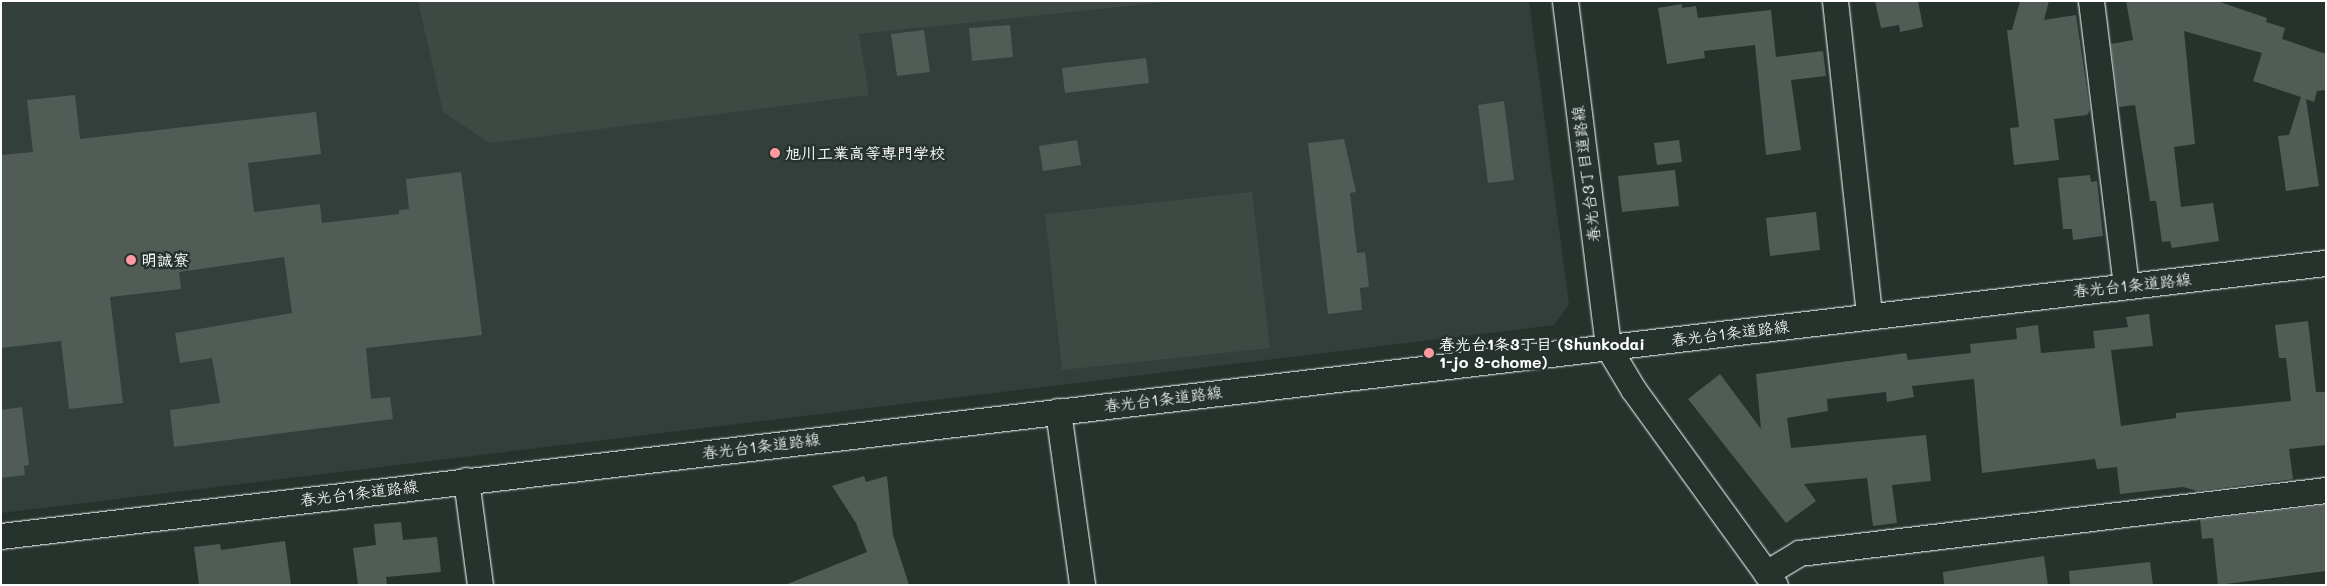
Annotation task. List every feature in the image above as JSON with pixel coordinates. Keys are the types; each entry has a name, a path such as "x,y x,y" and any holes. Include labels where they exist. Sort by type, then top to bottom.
{"street":[{"name":"春光台3丁目道路線","path":"1565,1 1608,347"},
{"path":"1835,1 1869,316"},
{"path":"2091,1 2126,285"},
{"name":"春光台1条道路線","path":"1,536 2326,263"},
{"path":"1608,347 1634,389 1771,579 1799,553 2326,490"},
{"path":"1058,411 1082,585"},
{"path":"466,480 480,585"}],"shaded area":[{"name":"旭川工業高等専門学校","path":"1,1 1529,1 1569,304 1554,325 1,513"},
{"path":"418,1 1176,1 859,34 869,95 490,143 443,112"},
{"path":"1252,192 1270,348 1062,370 1045,214"}],"building":[{"path":"1875,1 1918,1 1923,27 1900,32 1899,25 1881,28"},
{"path":"2020,1 2049,1 2044,20 2076,15 2090,110 2087,115 2054,119 2059,160 2014,165 2010,128 2019,127 2007,30 2012,30"},
{"path":"2126,1 2217,1 2267,18 2266,22 2285,28 2282,39 2326,54 2326,90 2317,91 2314,102 2306,99 2319,186 2286,191 2278,136 2289,135 2301,97 2253,81 2262,53 2184,31 2195,144 2174,147 2181,207 2213,203 2219,241 2172,248 2170,241 2162,242 2156,201 2150,201 2135,105 2119,107 2111,44 2133,40"},
{"path":"1682,4 1682,8 1696,6 1698,18 1771,10 1776,57 1823,51 1826,76 1791,80 1801,150 1766,155 1755,45 1704,51 1705,58 1667,64 1658,8"},
{"path":"1010,25 1013,57 972,61 969,28"},
{"path":"924,30 930,72 897,76 891,34"},
{"path":"1146,58 1149,83 1065,93 1062,68"},
{"name":"明誠寮","path":"75,95 80,139 316,112 321,154 248,163 254,212 320,204 322,223 399,214 399,210 409,209 406,179 461,172 482,335 366,348 371,399 390,397 393,419 174,447 170,410 220,403 212,358 180,363 175,333 292,313 284,257 179,272 181,289 110,297 123,403 69,409 61,341 1,348 1,155 33,152 27,100"},
{"path":"1504,101 1514,180 1488,183 1478,105"},
{"path":"1344,139 1356,192 1350,193 1357,253 1365,252 1369,287 1360,288 1362,310 1328,314 1308,143"},
{"path":"1077,140 1081,165 1043,171 1039,146"},
{"path":"1679,140 1682,162 1657,165 1654,143"},
{"path":"1675,170 1679,206 1622,212 1618,176"},
{"path":"2090,175 2091,182 2097,181 2103,236 2073,240 2072,229 2063,229 2058,178"},
{"path":"1816,212 1820,250 1770,256 1766,218"},
{"path":"2149,314 2153,346 2111,350 2121,426 2176,418 2176,413 2291,401 2286,358 2279,358 2275,325 2308,321 2316,392 2326,392 2326,445 2289,449 2293,479 2197,491 2183,487 2120,494 2117,467 2097,469 2095,459 1982,473 1974,379 1912,386 1914,397 1887,402 1886,392 1827,399 1828,411 1787,418 1791,448 1926,435 1931,481 1892,485 1897,523 1873,526 1867,478 1804,484 1816,501 1786,523 1688,399 1720,374 1761,429 1756,374 1906,353 1908,360 1971,353 1970,344 2017,339 2016,328 2038,325 2041,353 2095,348 2093,331 2128,327 2126,317"},
{"path":"22,407 29,465 24,466 25,475 1,478 1,410"},
{"path":"864,476 866,482 887,476 893,535 909,585 785,585 867,552 856,523 832,486"},
{"path":"2326,505 2326,571 2218,585 2213,538 2202,539 2200,520"},
{"path":"401,522 403,540 437,537 441,572 386,577 387,585 358,585 353,548 376,545 374,524"},
{"path":"285,541 291,585 199,585 194,547 220,544 221,550"},
{"path":"2044,556 2048,585 1944,585 1943,572"},
{"path":"2150,562 2153,585 2070,585 2069,571"}],"place":[{"name":"旭川工業高等専門学校","path":"775,153"},
{"name":"明誠寮","path":"131,260"},
{"name":"春光台1条3丁目 (Shunkodai 1-jo 3-chome)","path":"1429,353"}]}
